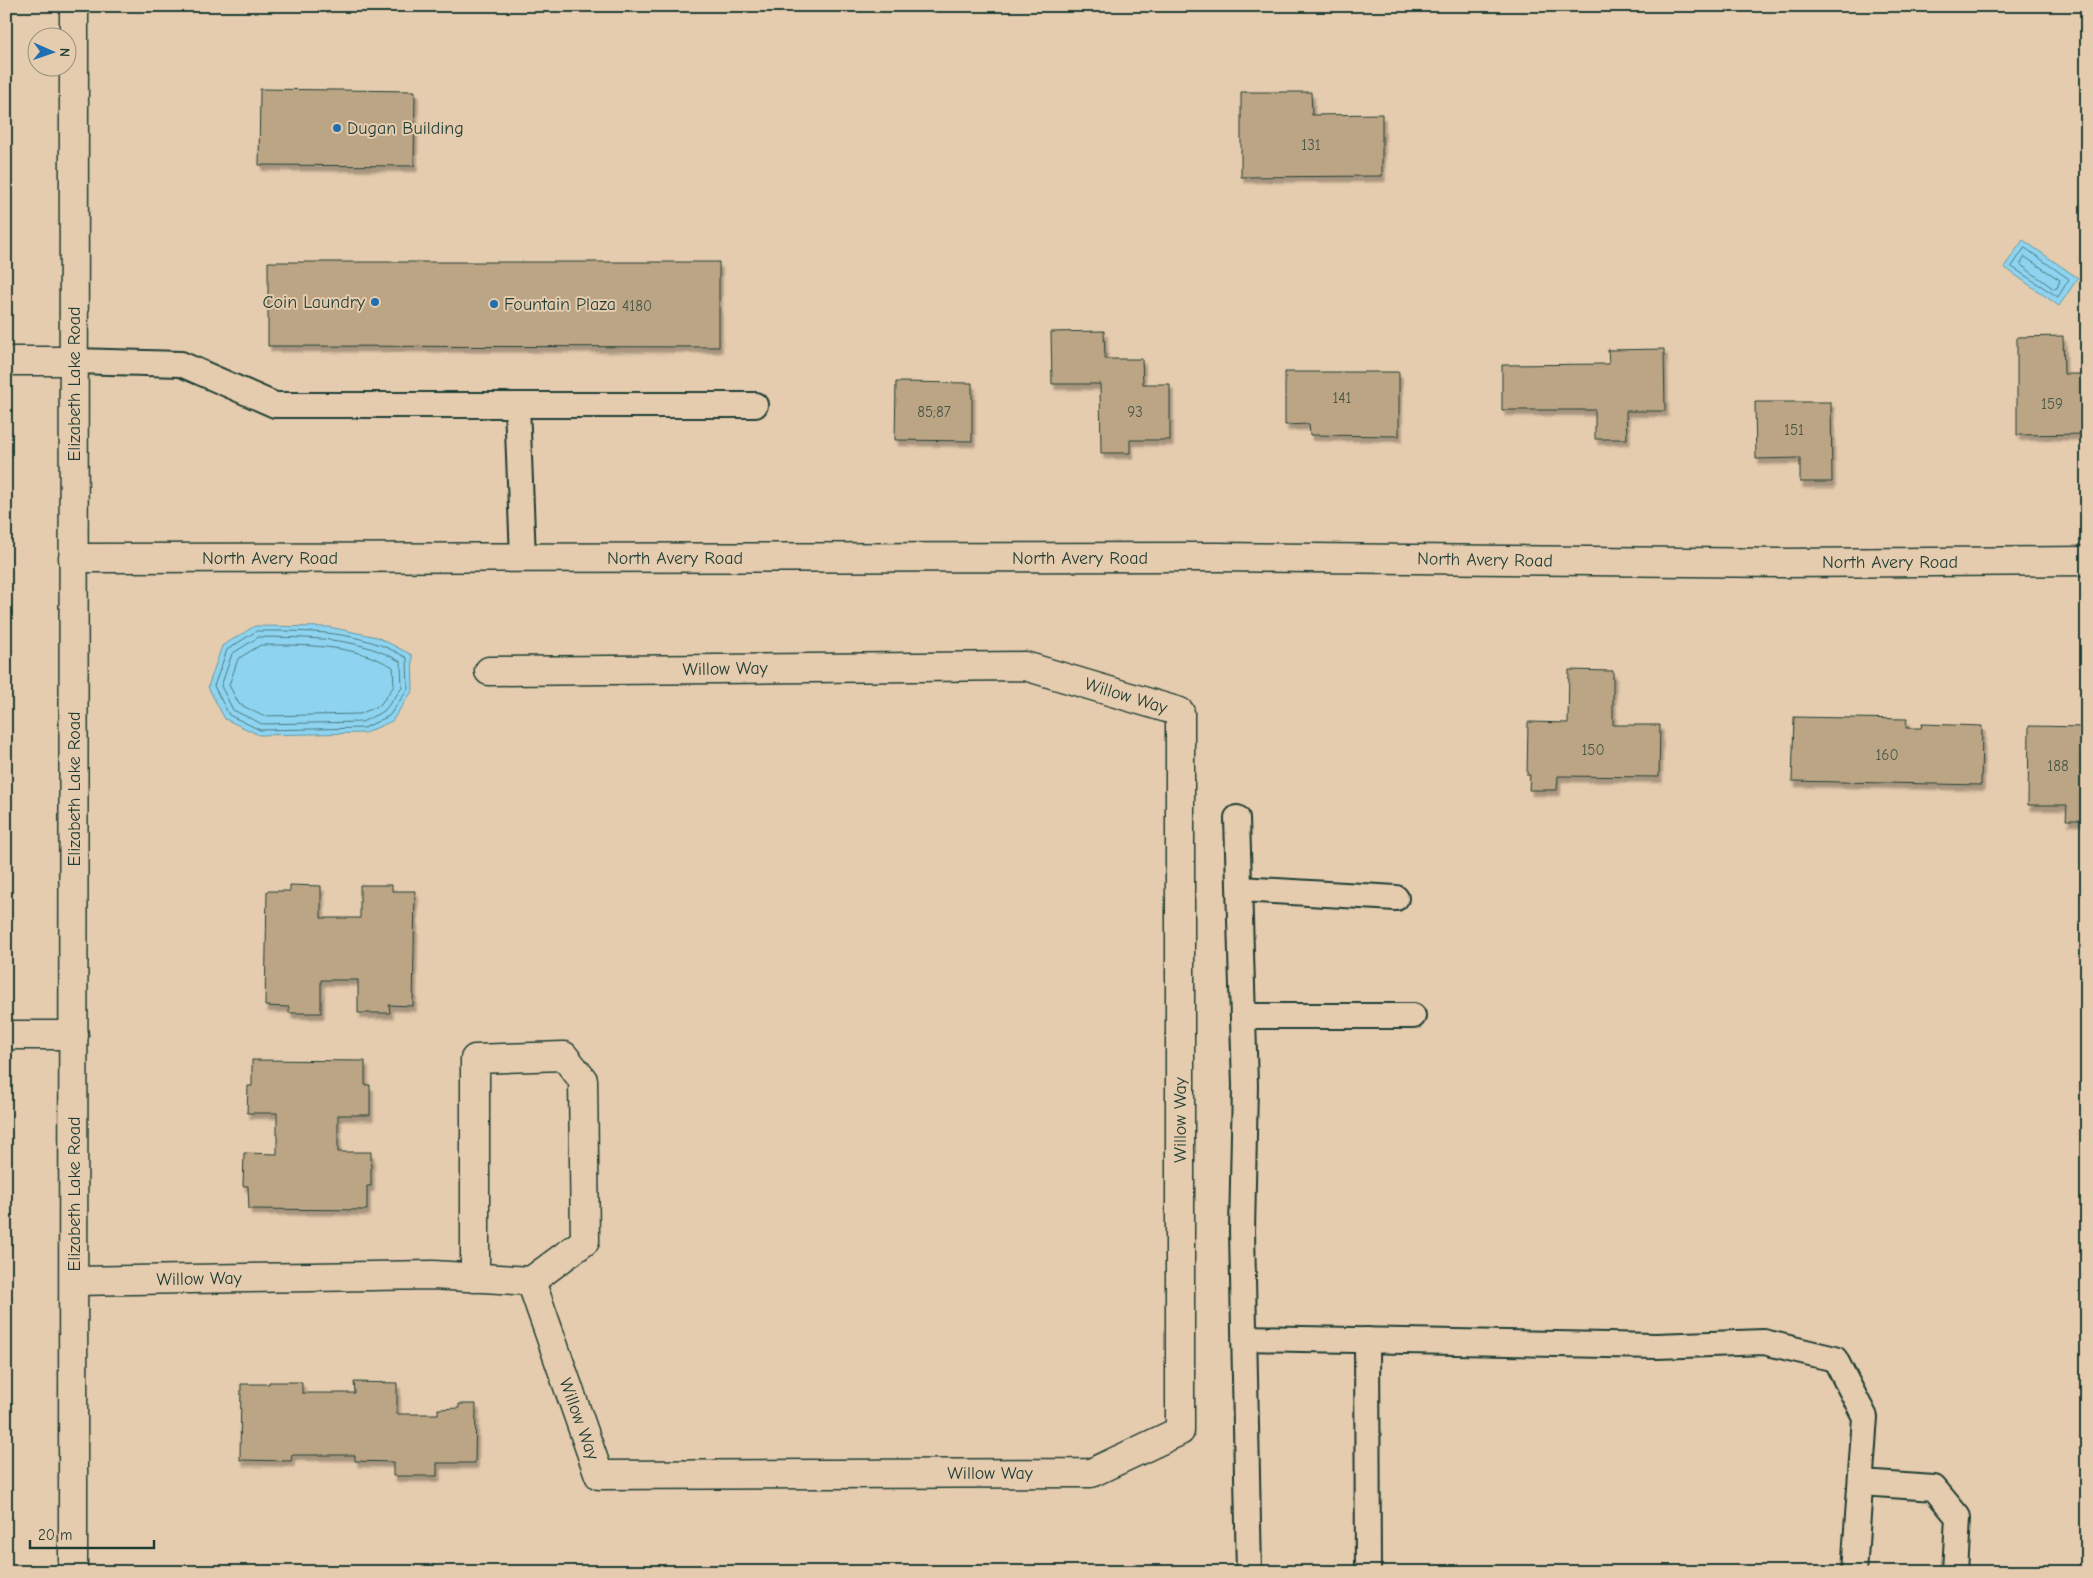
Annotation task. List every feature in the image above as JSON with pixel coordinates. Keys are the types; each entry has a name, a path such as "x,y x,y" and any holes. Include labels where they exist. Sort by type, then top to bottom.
{"street":[{"name":"Elizabeth Lake Road","path":"73,1572 74,6"},
{"path":"6,361 74,361"},
{"name":"North Avery Road","path":"74,558 1218,557 1782,563 2087,561"},
{"name":"Willow Way","path":"74,1281 434,1275 530,1281 599,1475 1091,1473 1180,1431 1180,712 1025,666 489,671"},
{"path":"6,1035 74,1035"},
{"path":"475,1278 475,1059 564,1056 584,1080 585,1241 530,1281"}],"lane":[{"path":"74,361 181,364 275,405 755,406"},
{"path":"517,405 523,558"},
{"path":"1237,818 1245,1086 1242,1231 1250,1572"},
{"path":"1240,889 1396,898"},
{"path":"1243,1016 1413,1016"},
{"path":"1245,1338 1657,1346 1764,1342 1835,1359 1865,1417 1854,1572"},
{"path":"1367,1340 1368,1572"},
{"path":"1861,1483 1934,1488 1958,1517 1954,1572"}],"water":[{"path":"2023,240 2078,278 2059,306 2004,267"},
{"path":"255,626 329,627 377,637 412,655 413,690 392,721 365,733 259,735 225,719 208,687 222,646"}],"building":[{"name":"Dugan Building","path":"260,89 415,91 414,166 259,165"},
{"path":"1241,92 1311,92 1312,115 1382,114 1382,176 1241,177"},
{"name":"Fountain Plaza","path":"268,262 719,262 719,347 268,346"},
{"path":"1104,331 1105,359 1142,359 1143,384 1170,384 1170,440 1130,440 1130,453 1101,453 1100,384 1052,384 1051,332"},
{"path":"2063,336 2064,374 2087,374 2087,434 2017,435 2017,337"},
{"path":"1664,349 1665,411 1626,411 1627,439 1595,439 1595,410 1502,410 1502,365 1609,364 1608,350"},
{"path":"1285,372 1399,372 1399,436 1310,435 1309,424 1285,425"},
{"path":"896,382 972,383 972,441 895,440"},
{"path":"1755,402 1831,402 1832,482 1800,482 1800,458 1756,459"},
{"path":"1569,670 1613,671 1613,725 1660,725 1659,777 1558,776 1557,790 1529,790 1530,775 1527,775 1528,722 1568,723"},
{"path":"1794,717 1907,719 1906,728 1921,728 1922,724 1982,726 1981,785 1792,781"},
{"path":"2029,726 2087,727 2087,820 2066,820 2067,805 2028,805"},
{"path":"290,885 321,886 321,918 360,918 360,885 392,885 392,891 415,891 413,1006 389,1005 390,1013 358,1013 358,980 321,980 321,1013 289,1013 289,1007 265,1006 267,891 290,891"},
{"path":"252,1060 365,1061 365,1085 370,1085 370,1115 338,1115 338,1152 371,1152 371,1186 367,1186 367,1210 249,1209 248,1186 243,1186 244,1153 277,1154 277,1113 247,1113 248,1086 252,1086"},
{"path":"269,1382 302,1382 302,1393 355,1393 354,1382 397,1383 397,1414 438,1414 438,1409 459,1408 459,1404 476,1404 475,1463 437,1463 437,1476 393,1476 393,1462 355,1461 355,1455 292,1455 291,1461 240,1460 241,1384 269,1384"}],"place":[{"name":"Dugan Building","path":"337,128"},
{"name":"Coin Laundry","path":"375,302"},
{"name":"Fountain Plaza","path":"494,304"}]}
